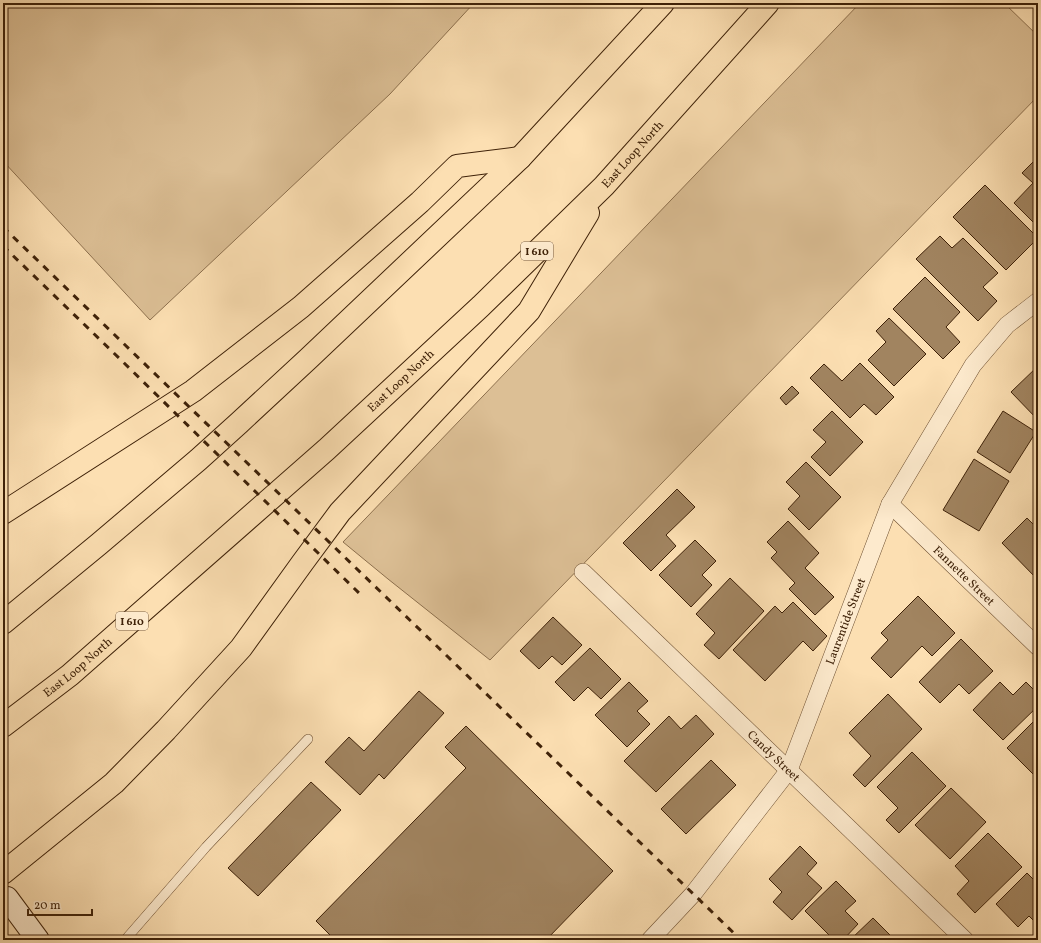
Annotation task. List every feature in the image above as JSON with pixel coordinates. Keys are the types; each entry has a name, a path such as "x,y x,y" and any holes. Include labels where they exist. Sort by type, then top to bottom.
{"highway":[{"path":"3,623 111,534 239,423 520,158 663,3"},
{"name":"East Loop North","path":"3,726 70,675 327,449 481,306 604,186 768,3"},
{"path":"3,513 192,392 301,307 420,202 457,166 520,158"},
{"path":"3,872 114,783 166,730 241,648 340,512 529,311 604,186"}],"main road":[{"path":"3,898 7,898 38,940"}],"street":[{"name":"Laurentide Street","path":"650,940 693,894 789,770 890,504 973,365 1007,325 1038,301"},
{"name":"Fannette Street","path":"890,504 1038,647"},
{"name":"Candy Street","path":"583,572 965,940"}],"lane":[{"path":"125,940 206,847 308,738"}],"shaded area":[{"path":"3,3 474,3 390,94 150,320 3,161"},
{"path":"860,3 1004,3 1038,36 1038,96 490,660 343,542"}],"building":[{"path":"1036,159 1038,162 1038,226 1014,203 1033,183 1022,173"},
{"path":"985,185 1038,238 1006,270 953,217"},
{"path":"940,236 952,248 963,238 998,273 983,287 997,301 978,321 916,259"},
{"path":"925,277 960,312 946,327 960,342 943,359 893,309"},
{"path":"889,318 926,354 894,386 868,360 886,342 876,331"},
{"path":"860,363 894,397 876,415 864,404 850,418 810,378 824,364 842,381"},
{"path":"1038,366 1038,420 1011,392"},
{"path":"792,386 799,393 786,405 780,398"},
{"path":"832,411 863,442 830,476 811,457 826,442 813,430"},
{"path":"1003,411 1036,432 1010,473 977,452"},
{"path":"974,459 1009,481 979,531 943,510"},
{"path":"806,462 841,497 809,530 788,509 800,496 786,482"},
{"path":"677,489 695,507 666,535 676,546 651,571 623,543"},
{"path":"1027,518 1038,529 1038,576 1036,578 1002,543"},
{"path":"788,521 819,553 805,568 834,597 815,615 789,589 795,583 771,558 777,552 767,542"},
{"path":"695,540 716,561 702,575 712,585 691,607 659,575"},
{"path":"730,578 764,611 719,659 704,645 715,633 696,614"},
{"path":"918,596 955,633 932,656 922,646 891,678 871,658 888,640 881,633"},
{"path":"793,602 827,636 813,651 803,641 765,681 733,650 775,606 782,613"},
{"path":"553,617 582,645 562,665 552,656 539,669 520,651"},
{"path":"961,639 993,671 969,694 959,684 940,703 919,682"},
{"path":"590,648 621,679 601,699 588,687 574,701 555,682"},
{"path":"629,682 648,701 637,711 650,724 627,747 595,715"},
{"path":"1000,682 1013,695 1026,682 1038,694 1038,706 1003,740 973,710"},
{"path":"419,691 444,713 384,779 379,774 360,795 325,762 349,737 364,751"},
{"path":"888,694 922,729 865,787 853,775 871,756 849,733"},
{"path":"696,715 714,734 656,792 624,761 669,716 681,729"},
{"path":"1038,717 1038,779 1007,748"},
{"path":"466,726 613,871 546,940 335,940 316,921 466,768 445,747"},
{"path":"912,752 946,786 899,833 886,820 898,808 877,787"},
{"path":"711,760 736,785 686,834 661,809"},
{"path":"311,782 341,810 258,896 228,868"},
{"path":"951,788 986,822 950,859 915,825"},
{"path":"988,833 1022,867 975,913 957,894 969,881 955,866"},
{"path":"800,846 817,863 807,874 822,888 792,920 773,902 782,892 769,879"},
{"path":"1027,873 1038,884 1038,925 1029,916 1018,927 996,904"},
{"path":"836,881 856,901 845,911 858,924 843,940 834,940 805,911"},
{"path":"873,918 895,940 850,940"}],"railway":[{"path":"3,227 741,940"},
{"path":"3,246 363,597"}]}
